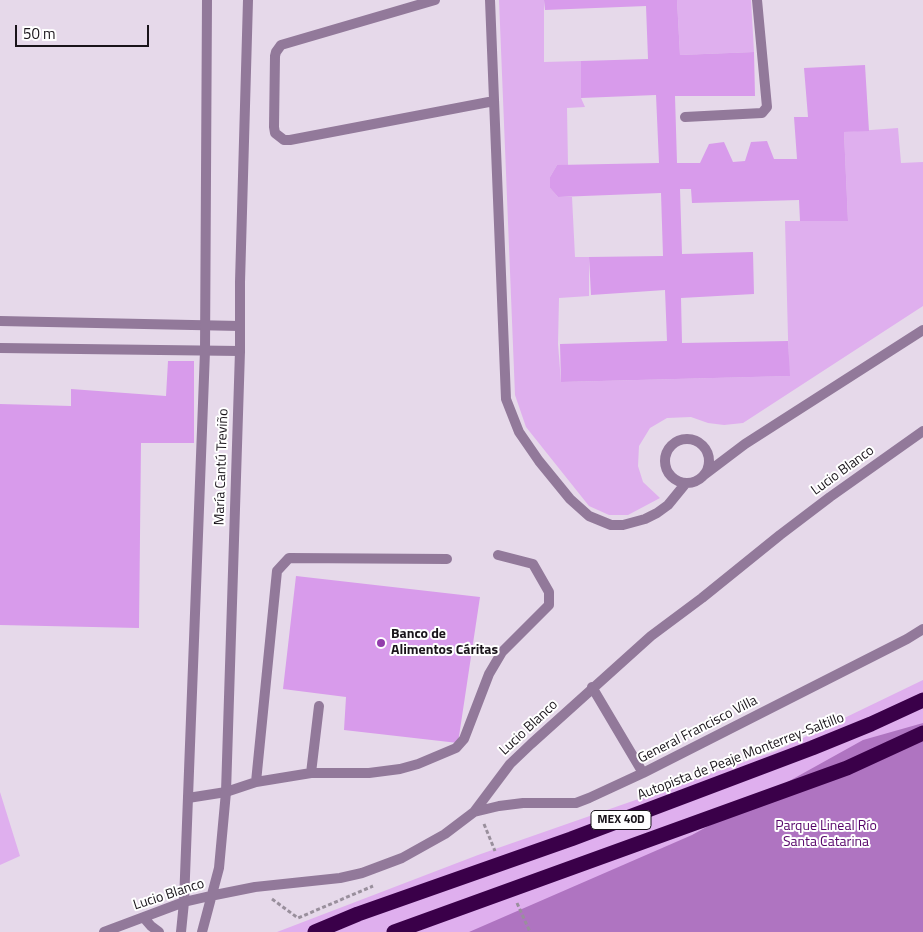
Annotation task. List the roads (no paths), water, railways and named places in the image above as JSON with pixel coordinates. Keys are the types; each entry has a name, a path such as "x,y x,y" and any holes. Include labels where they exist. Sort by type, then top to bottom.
{"highway":[{"name":"Autopista de Peaje Monterrey-Saltillo","path":"315,932 358,914 571,839 812,748 923,700"},
{"name":"MEX 40D","path":"394,932 847,768 923,733"}],"street":[{"name":"María Cantú Treviño","path":"181,932 184,902 205,350 207,0"},
{"name":"María Cantú Treviño","path":"202,932 218,868 226,792 240,351 248,0"},
{"path":"436,0 281,45 275,56 275,133 284,140 290,140 494,101"},
{"path":"490,0 506,399 519,432 539,461 570,499 589,516 611,525 623,525 657,513 668,505 686,483"},
{"path":"684,117 762,113 767,107 757,0"},
{"path":"0,321 240,326"},
{"path":"704,475 708,468 708,453 704,447 691,439 676,441 666,452 664,459 668,474 674,479 686,483 693,482 704,475 745,444 923,330"},
{"path":"0,348 240,351"},
{"name":"Lucio Blanco","path":"104,932 132,924 184,902 210,896 255,887 331,879 362,873 402,858 445,834 474,812 510,764 592,687 651,636 702,598 780,535 923,431"},
{"path":"188,798 226,792 256,782 311,773 369,772 400,769 418,764 456,748 464,739 489,674 502,652 549,605 549,592 533,564 498,556"},
{"path":"256,782 277,572 290,558 447,559"},
{"name":"General Francisco Villa","path":"474,812 523,803 576,803 611,789 899,644 923,629"},
{"path":"592,687 643,773"},
{"path":"311,773 319,706"},
{"path":"134,932 132,924 151,926 159,932"}],"place":[{"name":"Banco de Alimentos Cáritas","path":"381,643"}],"park label":[{"name":"Parque Lineal Río Santa Catarina","path":"826,836"}]}
